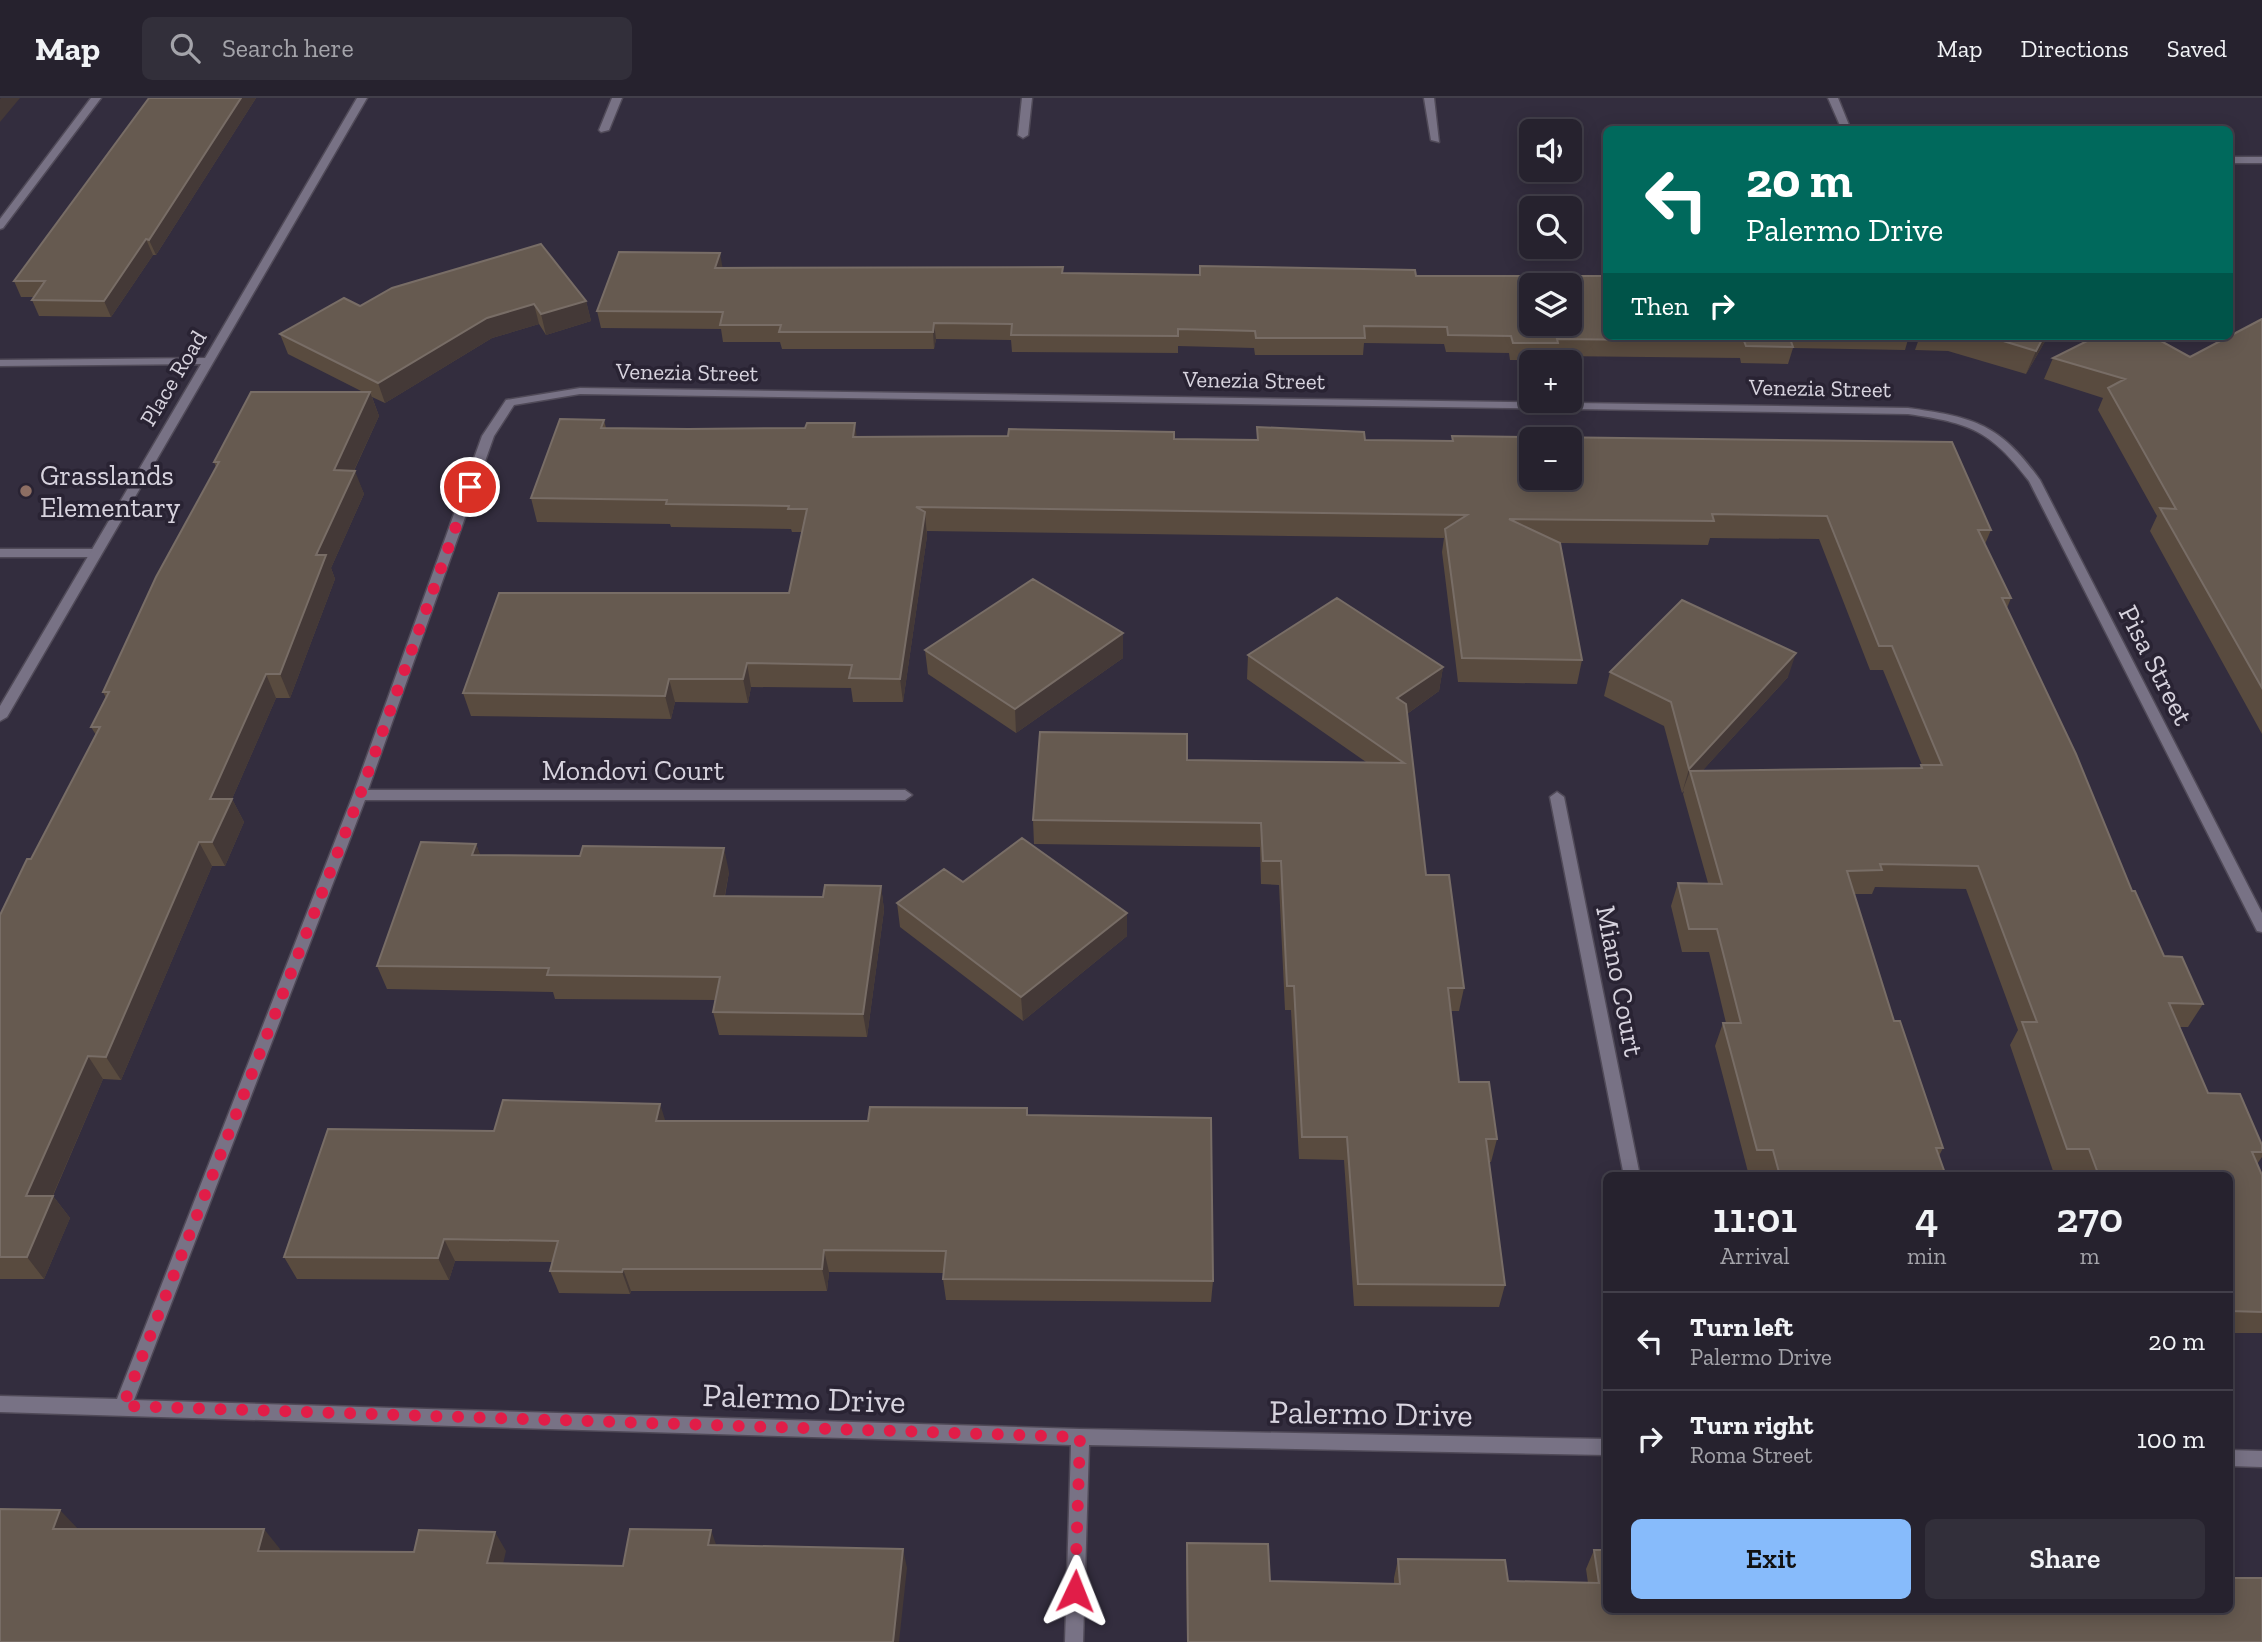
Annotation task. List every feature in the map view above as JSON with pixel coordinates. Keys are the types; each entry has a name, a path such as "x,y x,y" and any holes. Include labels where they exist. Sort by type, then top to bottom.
{"street":[{"path":"0,226 96,98"},
{"name":"Place Road","path":"0,717 93,553 362,98"},
{"path":"604,130 617,98"},
{"path":"1023,135 1027,98"},
{"path":"1429,98 1436,140"},
{"path":"1833,98 1845,126"},
{"path":"2233,160 2262,160"},
{"path":"0,363 208,361"},
{"name":"Venezia Street","path":"360,795 488,436 510,402 580,391 1908,411 1959,418 1994,433"},
{"name":"Pisa Street","path":"1994,433 2016,455 2034,480 2262,927"},
{"path":"0,553 93,553"},
{"path":"123,1406 360,795"},
{"name":"Mondovi Court","path":"360,795 905,795"},
{"name":"Miano Court","path":"1557,797 1631,1172"},
{"name":"Palermo Drive","path":"0,1405 123,1406 1080,1437 1603,1447"},
{"path":"1074,1642 1080,1437"},
{"path":"2233,1458 2262,1459"}],"building":[{"path":"149,98 241,98 149,240 146,239 104,301 32,300 45,281 14,281"},
{"path":"541,244 586,301 541,314 534,304 487,318 378,383 280,334 344,298 360,306 392,288"},
{"path":"619,252 720,253 715,268 1063,267 1062,273 1200,275 1200,266 1415,270 1416,276 1519,276 1519,336 1582,336 1582,276 1603,276 1603,339 1557,339 1558,343 1513,343 1511,336 1448,335 1447,327 1364,326 1365,338 1256,338 1255,331 1178,329 1178,336 1011,335 1012,324 934,323 933,332 779,332 781,325 720,325 723,312 597,311"},
{"path":"2262,319 2262,688 2160,508 2176,509 2108,388 2125,379 2053,358 2089,340 2159,340 2190,357 2222,340 2233,340 2233,334"},
{"path":"1650,340 1790,340 1793,347 1746,346 1744,341"},
{"path":"2000,340 2042,340 2036,351"},
{"path":"251,392 370,392 334,470 355,471 316,555 326,555 280,674 266,674 210,799 232,799 212,842 199,842 106,1057 88,1056 26,1196 53,1196 27,1257 0,1257 0,915 27,859 31,859 100,727 91,727 109,692 103,692 156,577 219,462 214,462"},
{"path":"560,419 604,420 601,428 805,428 807,423 855,423 853,437 1008,436 1009,429 1174,432 1174,439 1258,440 1257,427 1364,432 1365,440 1453,441 1452,436 1519,437 1519,490 1582,490 1582,438 1952,442 1991,530 1978,530 2011,598 2002,598 2076,754 2132,891 2135,891 2164,956 2182,957 2203,1004 2169,1003 2208,1093 2240,1094 2262,1145 2262,1152 2252,1152 2262,1175 2262,1312 2233,1311 2233,1172 2098,1172 2089,1149 2067,1149 2022,1022 2037,1022 1978,866 1880,864 1882,870 1847,871 1894,1021 1900,1021 1943,1148 1936,1148 1945,1172 1779,1172 1773,1150 1757,1150 1723,1023 1741,1023 1717,929 1689,929 1678,883 1722,884 1690,771 1922,768 1921,765 1942,765 1892,646 1879,646 1827,516 1712,514 1714,521 1509,519 1560,543 1582,660 1462,658 1445,529 1467,515 916,507 925,512 900,679 849,678 852,665 747,663 743,679 669,679 665,696 463,693 499,593 789,593 807,509 788,509 789,506 666,504 667,500 531,498"},
{"path":"1033,579 1123,633 1015,709 925,650"},
{"path":"1337,598 1443,667 1397,698 1406,704 1426,875 1449,875 1464,988 1448,988 1459,1082 1489,1082 1497,1139 1486,1139 1505,1285 1358,1284 1347,1137 1302,1137 1294,986 1287,986 1281,861 1263,861 1261,823 1033,820 1040,732 1187,734 1187,760 1404,763 1248,655"},
{"path":"1682,600 1796,653 1689,769 1671,702 1610,672"},
{"path":"1022,838 1127,913 1021,997 897,903 944,869 963,882"},
{"path":"421,842 476,844 472,855 580,856 583,846 724,848 714,896 823,897 825,885 881,886 863,1014 713,1012 720,977 547,975 549,968 377,966"},
{"path":"503,1100 660,1104 656,1121 868,1121 870,1107 1027,1108 1027,1115 1211,1118 1213,1281 943,1279 946,1251 824,1250 822,1269 623,1269 622,1272 550,1271 558,1241 444,1239 438,1258 284,1257 328,1129 494,1131"},
{"path":"0,1509 60,1510 53,1529 264,1529 258,1551 414,1552 419,1530 495,1532 487,1563 623,1566 630,1529 711,1530 708,1545 903,1549 893,1642 0,1642"},
{"path":"1187,1543 1268,1544 1270,1581 1400,1584 1398,1559 1505,1560 1508,1581 1599,1583 1594,1550 1603,1550 1603,1613 2233,1613 2233,1578 2262,1578 2262,1642 1188,1642"}],"place":[{"name":"Grasslands Elementary","path":"26,491"}],"route":[{"path":"470,487 360,795 123,1406 1080,1437 1075,1591"}]}
